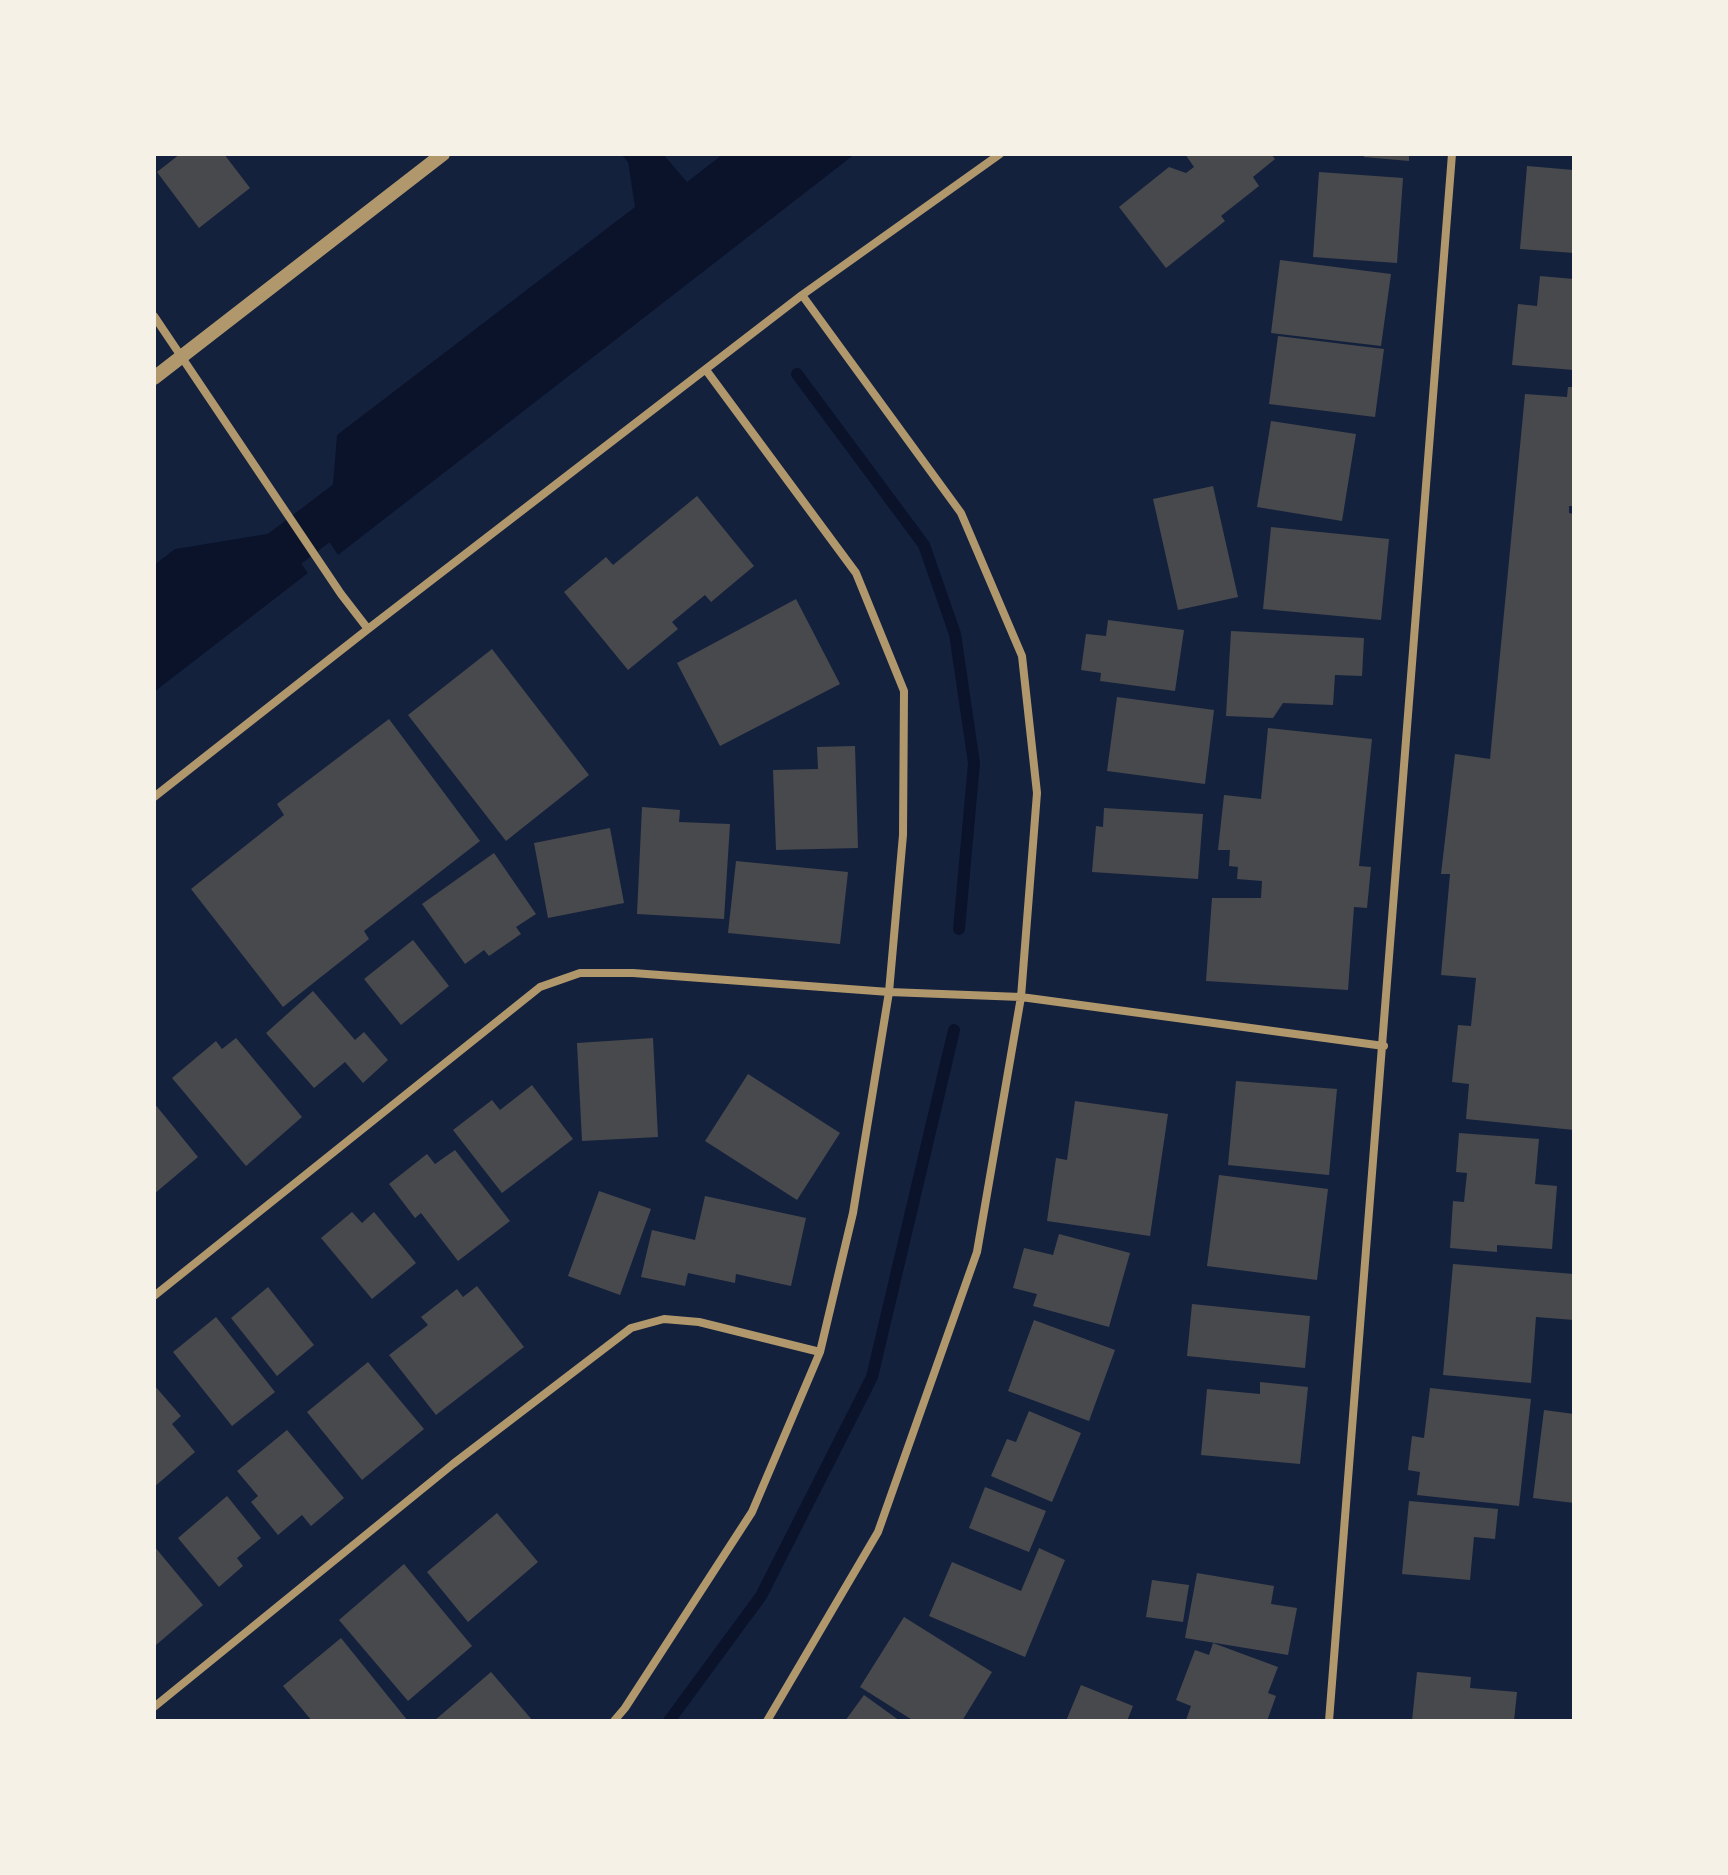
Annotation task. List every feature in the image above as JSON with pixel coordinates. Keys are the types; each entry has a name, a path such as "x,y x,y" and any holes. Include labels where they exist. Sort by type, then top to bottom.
{"street":[{"path":"154,378 443,154"},
{"path":"154,797 802,295 1000,154"},
{"path":"1329,1721 1452,154"},
{"path":"767,1721 878,1532 977,1252 1021,997 1037,793 1022,656 961,513 802,295"},
{"path":"154,316 341,594 368,629"},
{"path":"614,1721 752,1512 820,1352 853,1213 889,992 903,835 904,691 856,573 706,370"},
{"path":"154,1296 540,987 580,973 633,973 889,992 1021,997 1384,1046"},
{"path":"154,1707 453,1464 631,1328 664,1319 699,1322 820,1352"}],"water":[{"path":"621,154 663,154 687,182 723,154 855,154 338,555 312,516 332,497 337,435 635,207 628,162"},
{"path":"279,532 308,573 154,692 154,565 175,549"}],"building":[{"path":"180,154 224,154 250,188 199,228 157,172"},
{"path":"1185,154 1271,154 1275,159 1253,177 1259,186 1221,216 1225,221 1166,268 1119,207 1169,167 1186,173 1194,167"},
{"path":"1364,154 1409,154 1409,161 1364,157"},
{"path":"1527,166 1574,170 1574,253 1520,249"},
{"path":"1319,172 1403,178 1397,263 1313,257"},
{"path":"1280,260 1391,274 1381,346 1271,333"},
{"path":"1540,276 1574,279 1574,370 1512,365 1518,304 1537,306"},
{"path":"1278,336 1384,349 1375,417 1269,404"},
{"path":"1568,387 1574,387 1574,506 1569,506 1569,513 1574,514 1574,1130 1466,1119 1469,1084 1452,1082 1458,1025 1471,1026 1476,978 1441,975 1450,874 1441,874 1455,754 1490,759 1525,394 1567,397"},
{"path":"1271,421 1356,434 1342,521 1257,507"},
{"path":"1213,486 1238,597 1178,610 1153,499"},
{"path":"697,496 754,566 711,602 705,595 672,622 678,629 628,670 564,592 606,557 613,565"},
{"path":"1271,527 1389,539 1381,620 1263,609"},
{"path":"796,599 840,684 720,746 677,663"},
{"path":"1108,620 1184,630 1175,691 1100,681 1101,673 1081,670 1086,634 1106,636"},
{"path":"1231,631 1364,638 1362,676 1335,675 1333,705 1283,703 1273,718 1226,716"},
{"path":"492,649 589,775 506,841 408,715"},
{"path":"1117,697 1214,710 1205,784 1107,771"},
{"path":"389,719 480,841 364,931 369,939 283,1007 191,889 284,815 277,804"},
{"path":"1268,728 1372,739 1359,866 1371,867 1367,908 1354,907 1348,990 1206,981 1212,898 1261,898 1262,881 1237,879 1238,867 1229,866 1230,850 1218,850 1224,795 1261,799"},
{"path":"855,746 858,848 776,850 773,770 818,769 817,747"},
{"path":"642,807 680,810 679,822 730,824 724,919 637,914"},
{"path":"1104,808 1203,814 1198,879 1092,872 1096,826 1103,827"},
{"path":"610,828 624,903 548,918 534,843"},
{"path":"494,853 536,914 516,927 521,934 489,956 484,950 465,964 422,904"},
{"path":"736,861 848,872 840,944 728,933"},
{"path":"413,940 449,986 401,1025 364,979"},
{"path":"313,991 355,1040 364,1032 388,1060 363,1083 345,1062 314,1088 266,1033"},
{"path":"236,1038 302,1117 246,1166 172,1078 216,1041 222,1049"},
{"path":"653,1038 658,1137 582,1141 577,1043"},
{"path":"748,1074 840,1133 797,1200 705,1141"},
{"path":"1236,1081 1337,1089 1329,1175 1228,1165"},
{"path":"532,1085 573,1139 502,1193 453,1130 492,1100 500,1110"},
{"path":"1075,1101 1168,1114 1150,1236 1047,1221 1056,1158 1067,1160"},
{"path":"154,1103 198,1157 154,1194"},
{"path":"1459,1133 1539,1139 1535,1184 1557,1186 1552,1249 1497,1245 1497,1252 1450,1248 1453,1201 1464,1202 1467,1173 1456,1172"},
{"path":"455,1150 510,1221 458,1261 421,1213 415,1218 389,1184 427,1154 435,1164"},
{"path":"1219,1175 1328,1189 1317,1280 1207,1266"},
{"path":"599,1191 651,1209 620,1295 568,1276"},
{"path":"705,1196 806,1218 791,1286 736,1274 735,1283 688,1273 685,1286 641,1277 652,1230 695,1240"},
{"path":"352,1212 362,1223 374,1212 416,1263 372,1299 321,1238"},
{"path":"1059,1234 1130,1253 1109,1327 1033,1306 1037,1294 1013,1288 1024,1248 1053,1255"},
{"path":"1453,1264 1574,1274 1574,1320 1536,1317 1531,1383 1443,1375"},
{"path":"477,1286 524,1347 436,1415 389,1355 428,1325 421,1317 457,1289 463,1297"},
{"path":"268,1287 314,1345 277,1376 231,1318"},
{"path":"1192,1304 1310,1316 1305,1368 1187,1356"},
{"path":"216,1317 275,1392 232,1426 173,1352"},
{"path":"1034,1320 1115,1350 1089,1421 1008,1391"},
{"path":"368,1362 424,1429 362,1480 307,1412"},
{"path":"1260,1382 1308,1387 1300,1464 1201,1455 1207,1389 1260,1394"},
{"path":"154,1385 181,1416 172,1424 195,1452 154,1487"},
{"path":"1430,1388 1531,1399 1519,1506 1417,1495 1420,1472 1408,1470 1412,1436 1424,1438"},
{"path":"1544,1410 1574,1414 1574,1503 1533,1498"},
{"path":"1029,1411 1081,1433 1052,1502 991,1476 1007,1439 1016,1442"},
{"path":"287,1430 344,1498 311,1526 302,1515 278,1535 251,1502 258,1496 237,1471"},
{"path":"985,1487 1046,1511 1029,1552 969,1528"},
{"path":"227,1496 261,1538 237,1558 243,1566 219,1587 178,1538"},
{"path":"1409,1501 1498,1509 1495,1539 1474,1537 1470,1580 1402,1574"},
{"path":"497,1513 538,1562 468,1622 427,1572"},
{"path":"154,1546 203,1605 156,1645 154,1642"},
{"path":"1039,1548 1065,1560 1025,1657 929,1616 952,1562 1021,1591"},
{"path":"404,1564 472,1646 408,1701 339,1620"},
{"path":"1197,1573 1274,1586 1271,1604 1297,1608 1288,1655 1185,1638"},
{"path":"1152,1580 1189,1585 1183,1622 1146,1617"},
{"path":"904,1617 992,1672 962,1721 914,1721 860,1687"},
{"path":"341,1638 408,1721 312,1721 283,1686"},
{"path":"1213,1643 1278,1667 1268,1693 1276,1696 1267,1721 1186,1720 1191,1706 1176,1700 1195,1650 1209,1655"},
{"path":"491,1672 533,1721 434,1721"},
{"path":"1417,1672 1471,1677 1470,1688 1517,1692 1514,1721 1412,1721"},
{"path":"1081,1685 1133,1706 1127,1721 1066,1721"},
{"path":"864,1695 900,1721 845,1721"}],"waterway":[{"path":"797,374 924,545 955,634 974,763 959,929"},
{"path":"154,648 366,487"},
{"path":"669,1721 761,1596 872,1377 954,1030"}]}
